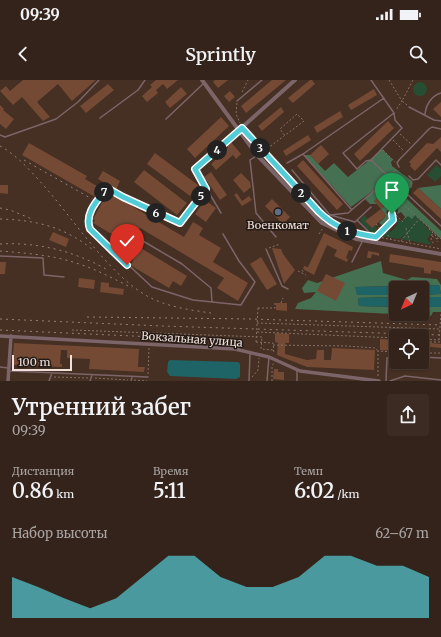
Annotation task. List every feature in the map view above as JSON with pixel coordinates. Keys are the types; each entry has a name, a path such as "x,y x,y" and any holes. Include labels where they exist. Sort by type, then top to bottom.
{"street":[{"path":"238,131 295,80"},
{"path":"203,82 257,155 323,226 348,237 441,254"},
{"name":"Вокзальная улица","path":"0,336 235,349 269,357 297,370 317,374 379,380"},
{"path":"8,381 11,336"}],"lane":[{"path":"0,135 5,136 56,119 78,102 99,80"},
{"path":"100,118 138,90 145,80"},
{"path":"238,101 262,80"},
{"path":"371,80 394,113 395,120 402,128 371,160 366,161 357,169 343,153 394,113"},
{"path":"166,119 203,82"},
{"path":"425,115 426,108 430,100 441,93"},
{"path":"287,164 384,98"},
{"path":"409,107 441,121"},
{"path":"399,167 397,163 432,127 441,129"},
{"path":"221,213 195,169 238,131"},
{"path":"303,154 351,209"},
{"path":"257,155 250,160 256,213 276,237"},
{"path":"371,160 441,226"},
{"path":"409,176 413,180 418,179 436,160 441,165"},
{"path":"292,170 330,215 355,222 371,207"},
{"path":"330,215 348,213 389,178"},
{"path":"206,189 180,223 107,188 89,214 88,222 90,229 152,287 193,300 241,305 255,282 238,261 223,234"},
{"path":"370,242 383,232 393,220 394,208 406,194"},
{"path":"323,226 330,215"},
{"path":"357,220 370,234 376,237"},
{"path":"352,262 363,240"},
{"path":"143,241 182,264 211,288 212,302"},
{"path":"266,249 282,286 288,289"},
{"path":"0,256 43,258 44,275 64,277"},
{"path":"249,381 250,352"},
{"path":"267,381 269,357"},
{"path":"429,357 441,358"},
{"path":"386,381 387,358 389,358"},
{"path":"0,367 52,373 148,378"},
{"path":"297,370 297,381"},
{"path":"49,381 52,373"},
{"path":"91,381 92,375"},
{"path":"386,375 392,379"},
{"path":"390,381 392,379 405,376 441,380"}],"path":[{"path":"243,96 242,94 248,80"},
{"path":"389,80 402,101 409,107"},
{"path":"394,113 413,80"},
{"path":"238,101 236,114 242,128 327,220"},
{"path":"263,152 285,136 304,122 298,114 280,129 285,136"},
{"path":"398,132 413,146"},
{"path":"391,139 406,153"},
{"path":"382,149 397,163"},
{"path":"389,178 396,169"},
{"path":"406,194 412,186 412,181"},
{"path":"399,201 438,238"},
{"path":"393,215 396,215 403,222"},
{"path":"401,242 419,219"},
{"path":"376,224 391,238 390,240"},
{"path":"319,234 323,226"},
{"path":"406,228 410,243"},
{"path":"428,228 438,238"},
{"path":"349,232 441,249"},
{"path":"433,233 431,240 434,244"},
{"path":"432,236 441,239"},
{"path":"437,242 438,238"},
{"path":"266,249 280,244"},
{"path":"298,271 306,274 302,270"},
{"path":"281,303 283,298"},
{"path":"258,308 275,308 275,303"},
{"path":"258,308 276,308"},
{"path":"258,308 256,332 389,338"},
{"path":"258,308 256,342 273,343 273,345 375,348 378,351 389,352"},
{"path":"429,339 439,340 441,314"},
{"path":"257,323 440,329"},
{"path":"72,330 262,337 261,349 273,350"},
{"path":"429,342 441,342"},
{"path":"272,381 272,366 276,360 273,345"},
{"path":"52,381 53,377 148,381 150,346"},
{"path":"378,351 379,380"},
{"path":"429,353 441,352"},
{"path":"249,381 258,370 259,356"}],"green space":[{"path":"417,82 423,82 427,86 427,92 423,96 417,96 413,92 413,86"},
{"path":"382,149 393,160 391,162 392,166 412,181 412,186 399,201 398,199 393,204 390,201 395,196 390,189 374,201 377,204 370,204 365,199 378,187 351,207 304,155 310,155 325,171 334,163 348,177"},
{"path":"436,165 441,169 441,176 435,182 427,175"},
{"path":"441,185 441,209 418,188"},
{"path":"407,199 441,231 441,239 415,215 412,219 408,216 402,221 405,217 401,212 397,214 399,206"},
{"path":"385,205 389,209 386,212 392,219 385,227 379,223 386,216 381,209"},
{"path":"364,215 368,219 365,221 371,228 375,225 377,228 375,233 368,230 361,222 360,220"},
{"path":"396,215 396,218 403,221 408,215 415,215 432,233 427,239 432,245 401,239 407,232 400,239 380,236 389,230 391,232 398,224 394,217"},
{"path":"381,261 383,273 407,280 412,277 437,279 441,285 441,294 439,285 429,285 429,281 389,281 389,286 356,287 357,295 389,295 389,297 358,298 359,306 389,307 389,314 295,309 298,303 311,298 316,292 304,293 302,288 308,280 317,283"},
{"path":"441,294 441,297 429,297 429,295"},
{"path":"429,307 441,307 441,312 433,312 431,316 429,316"}],"water":[{"path":"429,285 439,285 441,294 429,295"},
{"path":"389,286 389,295 357,295 355,287"},
{"path":"389,297 389,307 359,306 358,298"},
{"path":"429,297 441,297 441,307 429,307"},
{"path":"170,360 238,362 240,364 240,377 236,379 170,376 167,372 168,362"}],"building":[{"path":"23,80 96,80 72,101 58,84 37,102 50,117 43,121 22,97 13,105 0,91 6,86 10,91"},
{"path":"156,80 178,80 167,89 163,84 156,90 158,93 147,102 142,96 152,87 150,85"},
{"path":"215,80 228,80 218,88 213,82"},
{"path":"272,80 286,80 246,113 241,106"},
{"path":"312,80 315,84 293,103 288,98"},
{"path":"108,84 114,90 86,113 80,106"},
{"path":"181,87 187,94 170,108 165,102"},
{"path":"374,89 377,95 351,110 348,105"},
{"path":"230,91 235,97 229,102 224,96"},
{"path":"441,102 441,117 433,109"},
{"path":"0,105 4,109 3,110 14,119 6,129 0,124"},
{"path":"281,107 284,112 262,131 258,126"},
{"path":"340,111 343,117 317,133 314,127"},
{"path":"221,117 229,126 195,158 187,149"},
{"path":"388,121 394,128 360,161 354,154"},
{"path":"308,135 311,140 286,156 283,151"},
{"path":"441,137 441,152 437,148 415,171 410,166 411,164 409,162 427,143 433,144"},
{"path":"230,141 241,154 236,159 233,155 216,170 211,164 228,148 226,145"},
{"path":"29,143 87,176 85,179 102,189 97,198 22,155"},
{"path":"321,145 329,154 318,164 310,155"},
{"path":"155,153 198,185 190,196 147,164"},
{"path":"303,160 343,204 337,210 297,166"},
{"path":"144,170 187,203 177,215 134,182"},
{"path":"103,171 120,181 116,190 98,179"},
{"path":"211,172 227,195 220,200 204,177"},
{"path":"241,173 250,182 251,187 244,193 233,180"},
{"path":"0,185 8,185 8,194 0,193"},
{"path":"418,188 441,209 441,219 413,193"},
{"path":"390,189 396,196 381,209 374,201"},
{"path":"108,192 184,237 193,222 203,228 199,235 221,248 213,262 248,283 238,301 217,288 224,278 140,228 131,242 187,276 181,286 173,281 169,288 131,265 136,252 124,245 125,242 93,223 95,220 93,219"},
{"path":"237,193 242,201 249,196 252,200 242,206 234,195"},
{"name":"Военкомат","path":"272,199 290,217 283,224 265,206"},
{"path":"205,200 216,208 206,222 195,214"},
{"path":"381,209 386,216 372,228 365,221"},
{"path":"53,232 69,239 66,247 49,240"},
{"path":"324,233 353,247 352,251 349,250 346,258 348,259 347,262 334,256 337,250 327,245 314,275 303,269 304,266 308,267"},
{"path":"272,248 281,249 295,270 284,284"},
{"path":"368,251 379,253 379,256 372,254 371,258 367,258"},
{"path":"390,254 441,262 441,272 431,270 431,274 424,273 424,268 389,262"},
{"path":"261,257 277,284 267,290 250,264"},
{"path":"0,262 6,262 5,274 0,274"},
{"path":"326,274 345,283 336,301 317,291"},
{"path":"79,278 95,280 94,289 78,287"},
{"path":"101,282 109,283 109,287 124,289 123,295 100,292"},
{"path":"276,303 287,303 287,311 276,310"},
{"path":"275,333 289,334 289,343 285,343 285,354 307,360 316,359 317,350 324,350 324,360 331,360 332,348 375,350 374,370 307,367 277,355 278,343 275,342"},
{"path":"380,339 389,340 389,351 380,350"},
{"path":"14,343 139,349 138,367 145,367 144,372 89,369 90,359 67,358 67,350 61,350 60,364 62,364 62,367 12,365"},
{"path":"429,343 441,344 441,348 429,347"},
{"path":"274,369 278,369 278,372 284,372 284,380 273,379"}],"railway":[{"path":"0,146 27,168 51,194 96,250 122,277 149,297 156,300 171,306 211,313"},
{"path":"24,160 92,199"},
{"path":"0,208 10,210 32,219"},
{"path":"0,219 26,221 50,226 72,236 93,250"},
{"path":"0,244 42,246 55,249 81,257 106,269"},
{"path":"0,251 67,260 98,271 132,288"},
{"path":"87,317 251,319 441,325"},
{"path":"0,319 441,335"},
{"path":"0,330 243,341"}],"place":[{"name":"Военкомат","path":"278,212"}],"route":[{"path":"127,265 90,229 88,222 89,214 107,188 180,223 206,189 195,169 242,128 327,220 349,232 376,237 393,220 392,214"}]}
